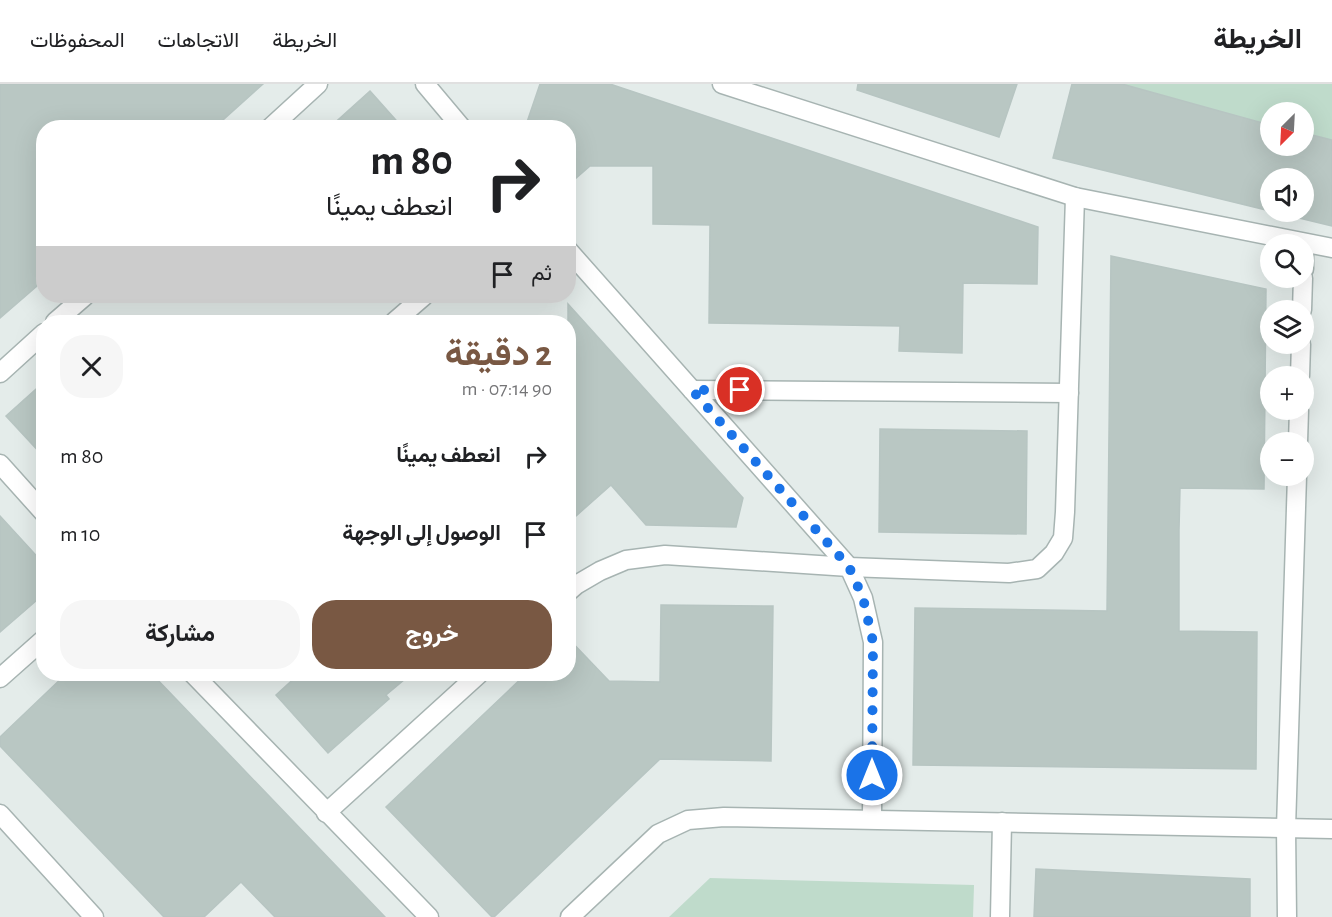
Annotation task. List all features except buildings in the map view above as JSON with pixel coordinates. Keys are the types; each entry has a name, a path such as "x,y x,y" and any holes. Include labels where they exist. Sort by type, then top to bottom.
{"street":[{"path":"279,120 318,84"},
{"path":"425,84 455,120"},
{"path":"722,84 1075,197 1260,234"},
{"path":"576,585 626,560 665,555 849,567 1009,573 1037,569 1054,553 1063,538 1075,197"},
{"path":"1314,245 1332,248"},
{"path":"576,259 849,567 863,598 873,642 872,819"},
{"path":"64,315 77,303"},
{"path":"402,315 416,303"},
{"path":"0,373 36,340"},
{"path":"692,390 1069,393"},
{"path":"0,464 36,504"},
{"path":"1287,917 1286,828 1297,486"},
{"path":"0,678 36,646"},
{"path":"200,681 429,917"},
{"path":"326,813 471,681"},
{"path":"0,814 93,917"},
{"path":"570,917 658,834 688,820 724,817 872,819 1332,829"},
{"path":"1000,917 1002,822"}],"green space":[{"path":"1122,84 1332,84 1332,140 1314,136 1314,102 1260,102 1260,122"},
{"path":"710,878 974,885 973,917 669,917"}],"route":[{"path":"740,390 692,390 849,567 863,598 873,642 872,775"}]}
